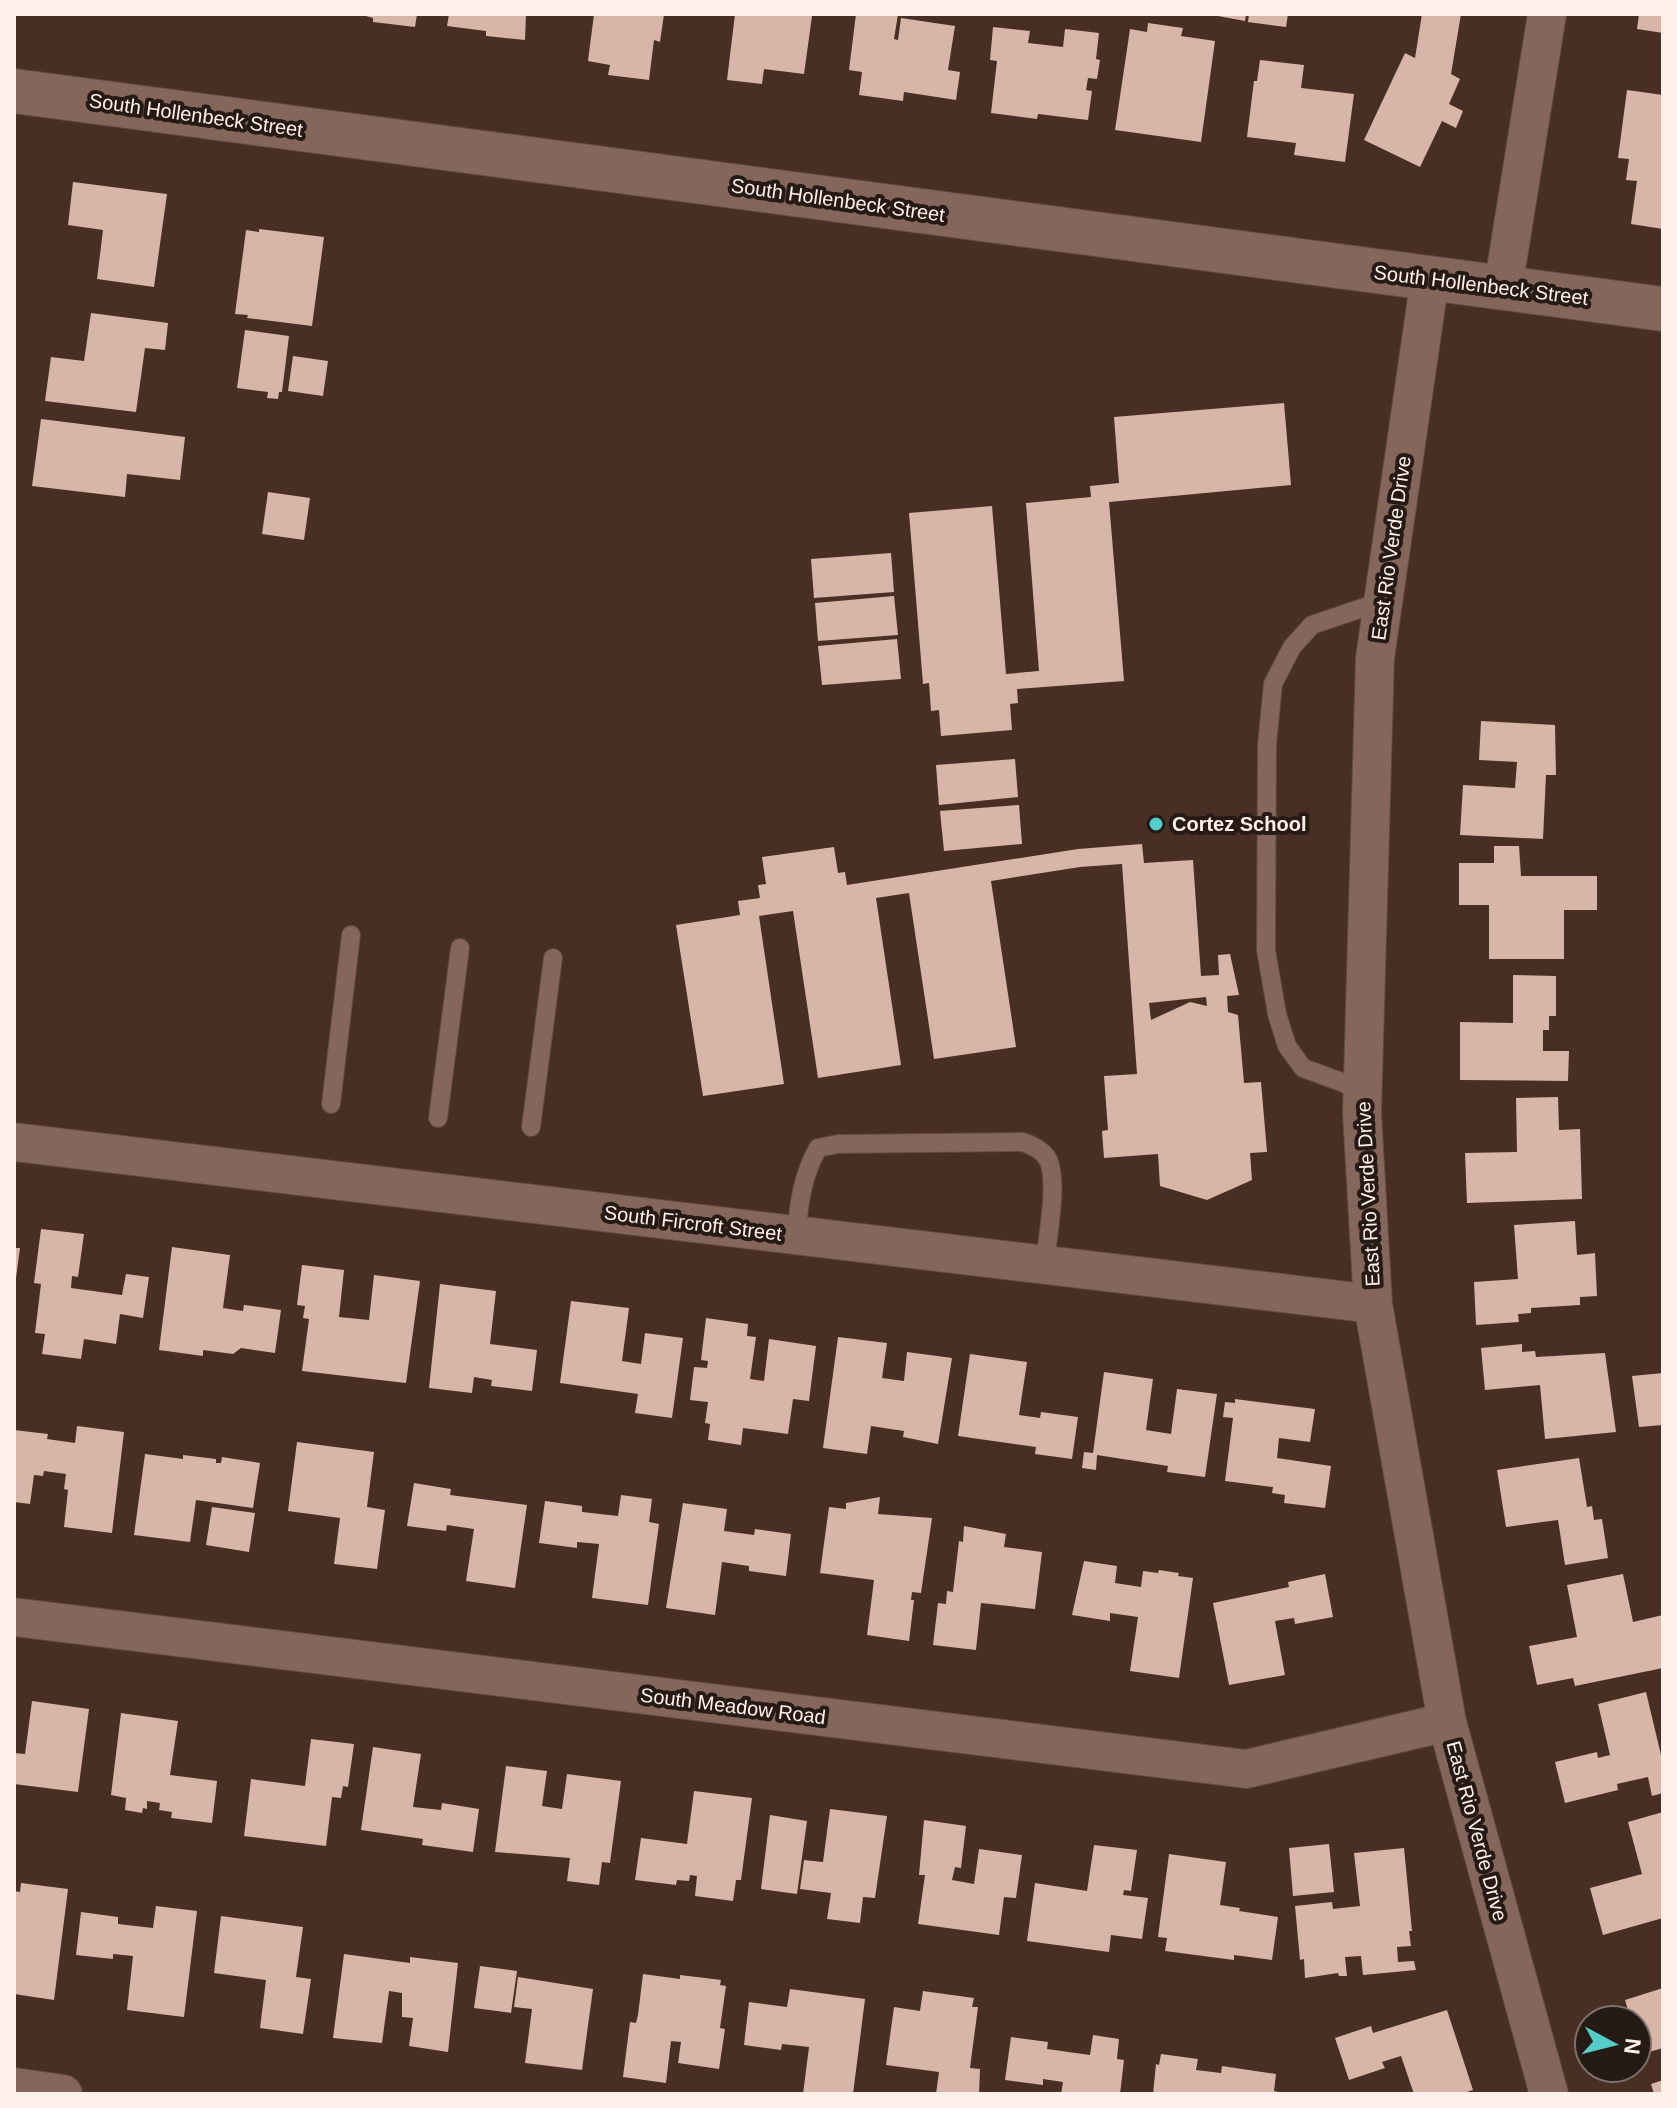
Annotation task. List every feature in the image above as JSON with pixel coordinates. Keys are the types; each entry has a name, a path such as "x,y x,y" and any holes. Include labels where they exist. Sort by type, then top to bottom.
{"street":[{"path":"1503,288 1547,14"},
{"name":"South Hollenbeck Street","path":"14,91 1663,309"},
{"name":"East Rio Verde Drive","path":"1430,278 1375,658 1363,1090 1373,1304 1447,1722 1549,2094"},
{"name":"South Fircroft Street","path":"14,1142 1373,1304"},
{"name":"South Meadow Road","path":"14,1617 1246,1769 1447,1722"},
{"path":"14,2087 63,2094"}],"lane":[{"path":"1363,1090 1303,1068 1287,1046 1277,1014 1266,950 1267,745 1273,684 1292,647 1312,625 1383,601"},
{"path":"331,1104 351,935"},
{"path":"438,1118 460,948"},
{"path":"531,1127 553,958"},
{"path":"796,1235 801,1188 818,1148 838,1144 1023,1142 1037,1147 1050,1162 1052,1189 1045,1265"}],"building":[{"path":"359,14 417,14 415,27 373,22 373,18"},
{"path":"449,14 526,14 525,40 486,36 486,31 447,26"},
{"path":"594,14 664,14 660,42 654,40 649,80 608,75 610,65 588,61"},
{"path":"735,14 812,16 804,74 764,69 762,84 727,80"},
{"path":"856,14 898,14 894,39 898,40 901,18 955,26 948,70 960,72 956,100 904,92 903,101 859,95 862,72 849,70"},
{"path":"1207,14 1246,14 1245,21"},
{"path":"1249,14 1288,14 1286,27 1248,22"},
{"path":"1422,14 1461,14 1451,74 1460,79 1449,104 1463,111 1456,128 1442,121 1420,167 1364,140 1405,53 1415,58"},
{"path":"1639,14 1663,14 1663,33 1637,29"},
{"path":"1148,23 1183,28 1181,36 1215,41 1201,142 1115,130 1130,29 1147,32"},
{"path":"993,27 1030,31 1028,43 1063,47 1065,29 1099,33 1097,79 1088,78 1086,90 1092,91 1088,120 1038,114 1037,119 991,113 997,61 990,60"},
{"path":"1260,60 1304,65 1301,88 1354,94 1345,162 1294,155 1296,143 1247,137 1254,81 1257,81"},
{"path":"1627,90 1663,95 1663,229 1631,224 1637,181 1626,180 1629,159 1618,158"},
{"path":"73,182 167,194 154,287 97,279 103,230 68,225"},
{"path":"259,229 324,237 312,326 235,314 246,230 259,232"},
{"path":"91,313 168,323 165,350 145,348 136,412 45,401 51,357 84,361"},
{"path":"245,330 289,336 282,392 279,392 278,399 267,398 268,392 237,388"},
{"path":"293,356 328,361 323,396 288,391"},
{"path":"1284,403 1291,485 1109,502 1124,681 1017,689 1018,703 1010,704 1012,730 941,736 939,710 931,711 929,683 923,684 909,513 992,506 1006,674 1039,671 1026,503 1091,497 1090,486 1119,483 1114,417"},
{"path":"41,419 185,437 180,480 127,474 125,497 32,486"},
{"path":"268,492 310,498 304,540 262,534"},
{"path":"891,553 894,592 814,598 811,559"},
{"path":"894,596 898,635 818,641 815,603"},
{"path":"897,639 901,679 822,685 818,646"},
{"path":"1481,721 1555,725 1556,775 1546,775 1543,839 1460,835 1463,785 1515,788 1517,762 1479,760"},
{"path":"1015,759 1018,797 939,805 936,765"},
{"path":"1019,805 1022,844 944,851 940,811"},
{"path":"1142,844 1144,863 1193,860 1201,976 1219,975 1218,955 1230,954 1239,995 1227,996 1228,1012 1238,1015 1244,1083 1261,1082 1267,1152 1250,1153 1252,1180 1207,1200 1160,1186 1158,1154 1104,1158 1102,1131 1108,1130 1104,1076 1137,1074 1122,864 1080,867 991,881 1016,1047 934,1059 909,893 876,898 901,1065 818,1078 793,911 759,916 784,1084 703,1096 676,925 740,915 738,901 760,898 758,885 766,884 762,857 834,847 838,873 845,872 847,885 1078,849","holes":["1206,997 1207,1006 1190,1002 1151,1020 1149,1003"]},
{"path":"1494,846 1519,846 1521,876 1597,876 1597,910 1564,910 1564,959 1489,959 1489,905 1459,905 1459,863 1494,863"},
{"path":"1513,975 1556,976 1556,1016 1549,1016 1549,1030 1543,1030 1543,1051 1569,1051 1568,1081 1460,1080 1460,1022 1513,1023"},
{"path":"1558,1097 1559,1130 1580,1129 1582,1199 1467,1203 1465,1153 1517,1152 1516,1098"},
{"path":"1575,1221 1577,1255 1595,1253 1597,1296 1580,1297 1580,1305 1531,1308 1531,1313 1518,1314 1519,1322 1476,1325 1474,1282 1518,1279 1514,1225"},
{"path":"41,1229 84,1234 78,1277 72,1276 71,1288 122,1295 126,1274 149,1277 143,1318 120,1314 116,1344 84,1339 81,1359 42,1354 45,1334 35,1333 41,1284 34,1283"},
{"path":"172,1247 230,1255 223,1308 243,1311 244,1305 281,1310 275,1353 241,1348 233,1354 203,1350 203,1356 159,1350"},
{"path":"14,1248 20,1248 16,1278 14,1278"},
{"path":"302,1265 344,1270 339,1317 369,1320 374,1275 420,1281 406,1383 302,1371 309,1319 303,1318 305,1306 297,1305"},
{"path":"440,1284 496,1291 490,1344 537,1350 532,1391 491,1386 492,1380 474,1377 472,1393 429,1388"},
{"path":"571,1301 629,1308 622,1361 641,1364 645,1333 683,1338 672,1418 635,1413 638,1394 560,1383"},
{"path":"706,1318 748,1324 747,1336 756,1337 750,1379 764,1381 769,1339 816,1346 809,1401 793,1399 788,1434 743,1428 741,1445 708,1440 710,1424 705,1423 708,1402 690,1400 694,1367 707,1368 708,1361 701,1360"},
{"path":"838,1337 887,1343 882,1378 904,1381 907,1352 952,1358 938,1444 903,1437 904,1431 871,1426 867,1454 823,1448"},
{"path":"1522,1344 1522,1352 1535,1351 1536,1357 1605,1353 1616,1432 1545,1439 1540,1385 1485,1390 1481,1348"},
{"path":"970,1354 1027,1362 1019,1415 1040,1418 1041,1412 1078,1417 1072,1459 1035,1454 1036,1447 958,1436"},
{"path":"1104,1372 1153,1379 1146,1430 1171,1434 1177,1389 1217,1394 1205,1477 1167,1472 1168,1466 1097,1455 1096,1470 1082,1468 1084,1452 1093,1453"},
{"path":"1663,1373 1663,1425 1639,1427 1632,1376"},
{"path":"1235,1399 1315,1409 1310,1442 1279,1438 1277,1458 1331,1466 1325,1508 1284,1503 1285,1495 1272,1493 1273,1487 1225,1481 1233,1418 1223,1417 1225,1402 1235,1403"},
{"path":"77,1426 124,1432 112,1533 64,1527 68,1490 64,1489 66,1474 44,1471 43,1476 34,1475 30,1504 14,1502 14,1430 48,1434 47,1439 75,1443"},
{"path":"297,1442 374,1452 367,1507 385,1510 377,1569 334,1564 340,1518 288,1511"},
{"path":"145,1454 216,1459 216,1463 221,1463 222,1457 260,1463 253,1508 196,1500 190,1542 134,1535"},
{"path":"1579,1458 1587,1507 1592,1506 1594,1520 1602,1519 1608,1558 1565,1565 1558,1520 1506,1527 1497,1470"},
{"path":"414,1483 451,1489 450,1495 527,1505 515,1588 466,1581 474,1529 447,1525 446,1531 407,1526"},
{"path":"621,1495 652,1499 649,1522 659,1524 648,1605 592,1598 599,1544 577,1542 577,1548 539,1543 545,1501 582,1506 582,1512 618,1516"},
{"path":"880,1497 878,1514 932,1518 921,1593 912,1592 911,1600 914,1600 909,1641 867,1635 874,1580 820,1573 829,1507 846,1509 846,1503"},
{"path":"683,1503 727,1509 724,1531 754,1535 755,1529 791,1534 786,1576 749,1571 749,1566 722,1562 715,1615 666,1608"},
{"path":"212,1507 255,1513 249,1552 206,1545"},
{"path":"964,1526 1006,1534 1004,1547 1042,1552 1035,1609 981,1603 976,1650 933,1645 938,1603 946,1604 947,1591 953,1592 959,1541 963,1542"},
{"path":"1084,1561 1117,1566 1115,1583 1141,1587 1143,1571 1158,1573 1159,1570 1193,1578 1179,1678 1130,1671 1138,1617 1110,1613 1110,1621 1072,1615"},
{"path":"1325,1574 1333,1617 1295,1624 1294,1618 1275,1621 1285,1675 1229,1685 1213,1603 1289,1587 1288,1582"},
{"path":"1623,1574 1633,1622 1663,1615 1663,1668 1575,1686 1573,1678 1537,1685 1529,1646 1577,1637 1567,1585"},
{"path":"1646,1692 1663,1754 1663,1793 1652,1796 1648,1777 1617,1784 1618,1790 1565,1803 1555,1762 1597,1752 1598,1758 1610,1755 1598,1704"},
{"path":"32,1701 89,1709 78,1792 14,1784 14,1753 25,1754"},
{"path":"121,1713 178,1721 170,1775 217,1781 212,1823 171,1818 172,1812 159,1810 160,1803 147,1801 147,1809 143,1808 142,1813 125,1810 126,1798 111,1795"},
{"path":"311,1739 354,1744 348,1787 343,1786 341,1798 332,1797 326,1846 244,1836 251,1779 305,1786"},
{"path":"373,1747 421,1754 413,1807 441,1810 442,1803 479,1809 473,1852 422,1845 423,1839 361,1830"},
{"path":"506,1766 547,1771 542,1806 562,1809 567,1774 621,1781 610,1863 602,1862 599,1885 567,1881 570,1858 495,1852"},
{"path":"694,1791 752,1798 741,1880 736,1880 733,1901 695,1896 697,1876 690,1875 689,1881 677,1880 676,1885 635,1880 641,1838 687,1844"},
{"path":"830,1809 887,1816 875,1898 863,1897 860,1923 827,1919 831,1893 800,1889 804,1860 823,1862"},
{"path":"1663,1812 1663,1918 1603,1935 1590,1888 1642,1874 1628,1822"},
{"path":"770,1815 807,1821 797,1894 761,1889"},
{"path":"924,1820 966,1826 961,1868 955,1867 952,1880 974,1884 979,1849 1022,1855 1016,1898 1004,1897 999,1935 918,1924 925,1875 919,1875"},
{"path":"1329,1844 1334,1892 1293,1896 1289,1848"},
{"path":"1094,1845 1137,1850 1131,1891 1124,1890 1123,1895 1148,1898 1142,1939 1111,1935 1109,1952 1027,1941 1035,1883 1087,1891"},
{"path":"1404,1848 1412,1931 1409,1931 1411,1946 1397,1947 1398,1962 1414,1961 1416,1970 1363,1975 1361,1956 1345,1957 1347,1976 1339,1976 1338,1973 1305,1978 1304,1959 1300,1960 1295,1906 1332,1902 1333,1909 1360,1906 1354,1853"},
{"path":"1169,1854 1226,1862 1220,1905 1278,1917 1272,1960 1234,1955 1234,1960 1165,1951 1167,1938 1158,1937"},
{"path":"21,1883 68,1889 54,2000 14,1994 14,1891 20,1892"},
{"path":"156,1906 197,1911 184,2017 127,2010 133,1956 113,1954 113,1959 76,1955 81,1912 118,1917 118,1924 153,1928"},
{"path":"221,1916 303,1927 296,1977 311,1979 303,2034 260,2028 266,1980 214,1973"},
{"path":"344,1954 410,1963 410,1957 458,1963 448,2052 409,2046 413,2018 402,2017 402,1993 389,1991 382,2043 333,2038"},
{"path":"480,1966 517,1971 511,2013 474,2008"},
{"path":"643,1974 721,1980 720,1985 726,1986 720,2028 725,2029 719,2069 678,2063 681,2042 671,2041 666,2083 623,2077 630,2022 636,2023"},
{"path":"518,1977 593,1989 582,2070 525,2063 532,2009 514,2007"},
{"path":"1663,1988 1663,2048 1653,2051 1653,2004 1626,2004 1625,2000"},
{"path":"790,1989 865,1999 853,2094 803,2094 809,2047 782,2044 781,2050 744,2045 749,2002 787,2007"},
{"path":"923,1991 974,1998 972,2007 978,2007 970,2068 980,2069 979,2094 936,2094 939,2072 886,2065 894,2007 920,2011"},
{"path":"1447,2010 1473,2090 1460,2094 1414,2094 1401,2056 1382,2062 1385,2068 1349,2080 1335,2038 1371,2026 1373,2033"},
{"path":"1093,2035 1119,2039 1117,2059 1124,2060 1120,2094 1061,2094 1063,2082 1043,2079 1043,2085 1005,2080 1011,2037 1048,2042 1047,2049 1090,2055"},
{"path":"1161,2054 1198,2059 1196,2070 1221,2073 1222,2066 1276,2074 1274,2091 1286,2094 1153,2094 1156,2064 1159,2065"},
{"path":"1663,2080 1663,2094 1654,2094 1653,2083"}],"place":[{"name":"Cortez School","path":"1156,824"}]}
